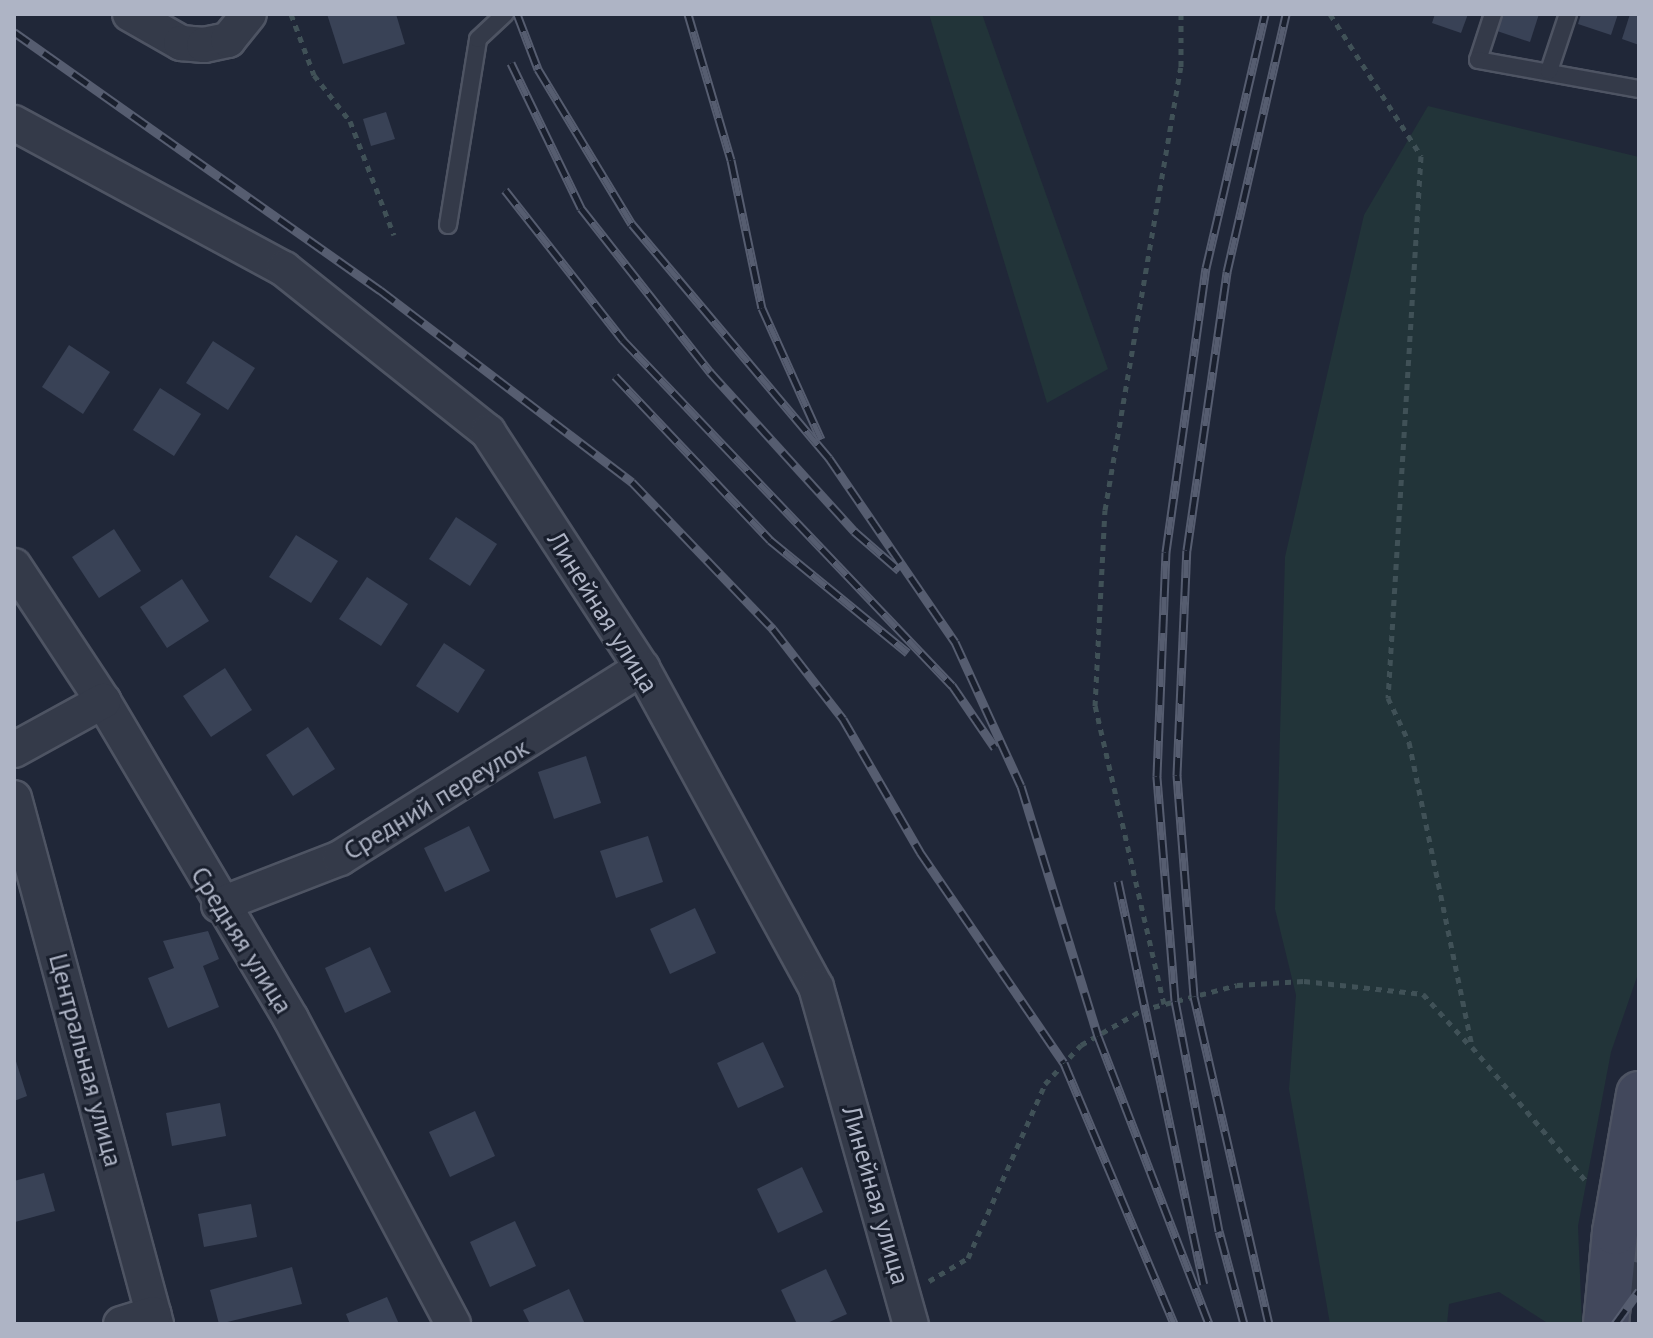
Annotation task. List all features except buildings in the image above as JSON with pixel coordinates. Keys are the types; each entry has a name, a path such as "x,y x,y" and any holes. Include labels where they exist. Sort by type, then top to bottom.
{"street":[{"path":"130,14 181,43 204,45 228,40 249,14"},
{"name":"Линейная улица","path":"14,123 284,269 488,432 642,668 816,987 908,1310"},
{"name":"Средняя улица","path":"14,566 103,701 219,905 291,1019 453,1324"},
{"name":"Средний переулок","path":"219,905 340,858 642,668"},
{"path":"14,750 103,701"},
{"name":"Центральная улица","path":"14,798 143,1321"},
{"path":"1606,1324 1621,1262 1639,1094"}],"lane":[{"path":"448,225 478,39 505,14"},
{"path":"1493,14 1478,60 1639,89"},
{"path":"1549,71 1568,14"}],"path":[{"path":"291,14 314,75 350,121 394,235"},
{"path":"1164,1004 1095,706 1105,510 1181,67 1181,14"},
{"path":"1330,14 1421,156 1388,698 1409,742 1472,1047"},
{"path":"908,1310 968,1258 1045,1084 1081,1045 1164,1004 1237,985 1304,981 1423,994 1597,1194 1621,1262"}],"shaded area":[{"path":"929,14 982,14 1108,369 1047,403"},
{"path":"1428,106 1639,157 1639,971 1611,1052 1578,1226 1582,1324 1549,1324 1499,1292 1449,1304 1447,1324 1330,1324 1289,1089 1296,995 1275,909 1285,557 1364,215"}],"railway":[{"path":"517,14 538,69 632,224 829,458 955,642 1021,786 1098,1036 1209,1324"},
{"path":"688,14 731,160 762,308 821,439"},
{"path":"1244,1324 1219,1231 1175,1001 1157,776 1166,552 1206,268 1265,14"},
{"path":"1269,1324 1194,996 1177,775 1187,550 1227,272 1286,14"},
{"path":"14,32 380,290 632,482 773,629 843,719 920,852 1064,1063 1174,1324"},
{"path":"511,63 581,208 710,372 854,531 899,570"},
{"path":"505,190 623,340 952,685 995,748"},
{"path":"615,376 770,540 908,653"},
{"path":"1118,881 1204,1284"},
{"path":"1615,1324 1639,1291"}]}
